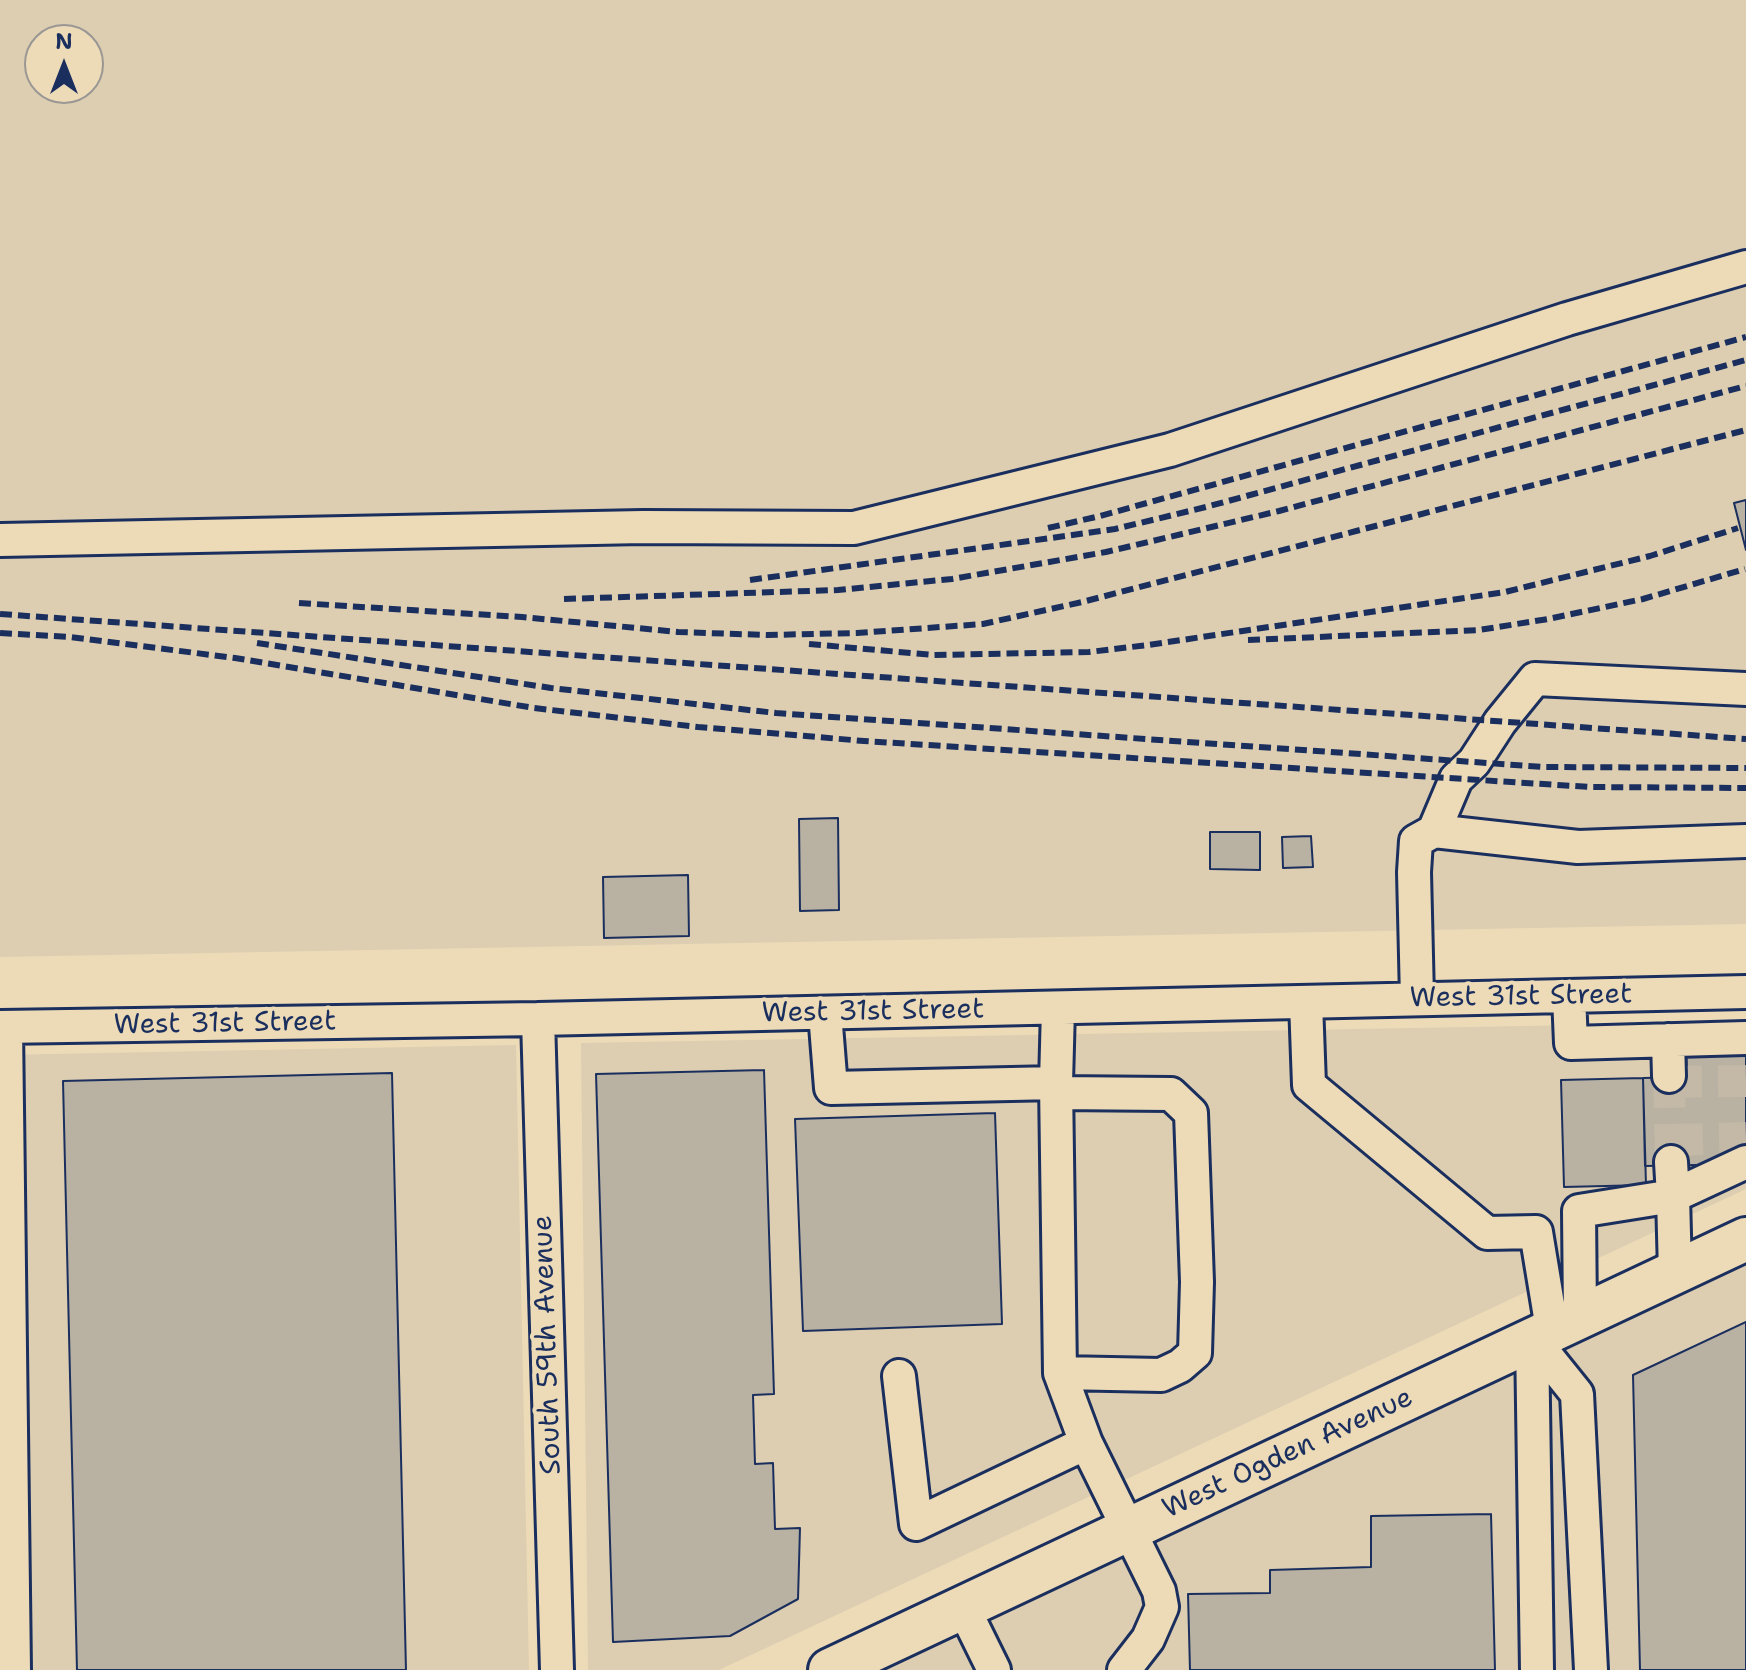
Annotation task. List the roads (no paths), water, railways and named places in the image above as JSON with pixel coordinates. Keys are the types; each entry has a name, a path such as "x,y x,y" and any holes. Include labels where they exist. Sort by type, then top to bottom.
{"main road":[{"name":"West Ogden Avenue","path":"830,1670 1746,1239"}],"street":[{"path":"0,540 627,527 854,528 1170,450 1567,319 1746,267"},
{"path":"1434,831 1456,779 1474,762 1500,722 1535,679 1746,689"},
{"path":"1417,998 1416,841 1434,831 1578,847 1746,841"},
{"name":"West 31st Street","path":"3,1027 538,1019 1746,992"},
{"path":"1569,996 1571,1043 1746,1038"},
{"path":"1306,1002 1309,1085 1487,1233 1536,1232 1555,1327 1577,1394 1591,1670"},
{"path":"1058,1008 1056,1088 1060,1373 1086,1443 1159,1591 1162,1607 1148,1639 1124,1670"},
{"path":"825,1013 831,1088 1056,1088 1171,1094 1191,1113 1197,1282 1195,1353 1180,1366 1161,1375 1060,1373"},
{"name":"South 59th Avenue","path":"538,1019 557,1670"},
{"path":"3,1027 14,1670"},
{"path":"1668,1040 1669,1076"},
{"path":"1671,1162 1675,1272"},
{"path":"1537,1670 1555,1327 1579,1211 1673,1196 1746,1162"},
{"path":"899,1376 916,1524 1086,1443"},
{"path":"963,1607 994,1670"}],"tunnel":[{"path":"1669,1076 1671,1162"},
{"path":"1670,1082 1746,1081"},
{"path":"1671,1140 1746,1138"}],"railway":[{"path":"1048,528 1746,337"},
{"path":"750,580 1115,529 1746,360"},
{"path":"564,599 838,590 952,579 1106,552 1279,511 1746,386"},
{"path":"299,603 522,617 678,632 767,635 857,633 983,624 1082,602 1746,430"},
{"path":"809,644 934,655 1089,652 1148,645 1505,592 1650,556 1738,528"},
{"path":"1248,640 1479,630 1643,599 1745,569"},
{"path":"0,614 1746,739"},
{"path":"0,633 70,637 235,658 534,708 698,727 864,741 1590,787 1746,788"},
{"path":"257,643 551,688 776,713 1544,767 1746,768"}]}
